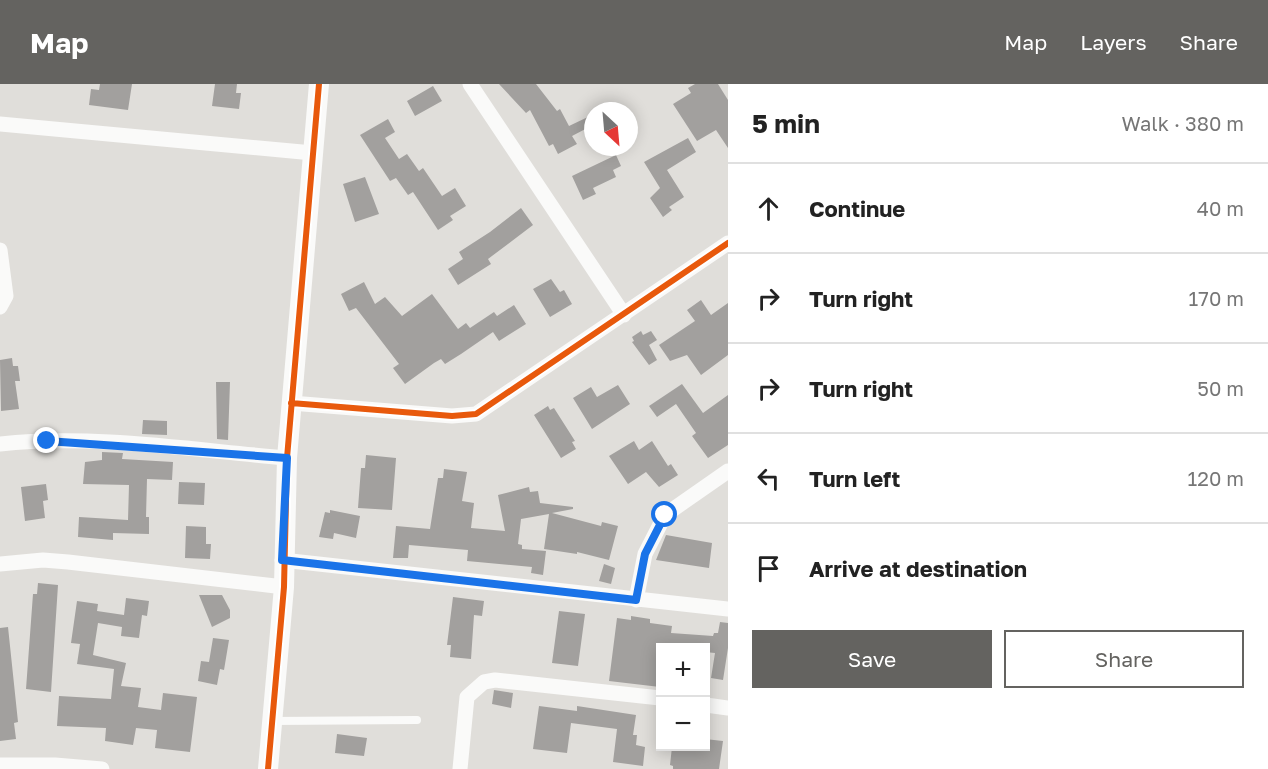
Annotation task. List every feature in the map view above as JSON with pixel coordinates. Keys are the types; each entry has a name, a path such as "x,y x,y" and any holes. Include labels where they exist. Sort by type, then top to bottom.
{"street":[{"path":"268,769 284,587 282,560 291,403 319,84"},
{"path":"470,84 624,315"},
{"path":"0,124 313,153"},
{"path":"291,403 452,416 476,414 728,243"},
{"path":"0,250 6,296 0,307"},
{"path":"0,444 47,441 110,443 287,458"},
{"path":"636,600 645,554 665,515 728,471"},
{"path":"0,564 43,560 68,562 284,587"},
{"path":"282,560 728,609"},
{"path":"460,769 467,697 484,682 495,680 656,698"},
{"path":"710,706 728,708"},
{"path":"0,765 55,765 102,769"}],"lane":[{"path":"271,721 417,720"}],"building":[{"path":"100,84 132,84 128,110 89,105 91,89 99,90"},
{"path":"215,84 237,84 236,93 241,93 239,109 212,106"},
{"path":"499,84 536,84 557,111 560,109 569,126 584,119 584,130 572,136 577,144 558,154 553,144 549,146 530,110 526,113"},
{"path":"695,84 718,84 728,100 728,148 716,130 697,141 673,104 691,93 688,88"},
{"path":"433,86 442,101 415,116 407,101"},
{"path":"388,119 395,132 385,138 399,159 407,154 419,171 423,168 442,196 455,188 466,206 450,216 453,220 438,230 413,192 408,195 396,178 390,181 360,135"},
{"path":"688,138 696,152 667,170 684,197 669,207 672,210 663,217 650,198 660,188 644,162"},
{"path":"614,156 616,156 621,166 613,170 616,177 593,188 596,194 583,200 572,176"},
{"path":"365,177 379,214 355,222 343,184"},
{"path":"521,208 533,225 488,259 491,264 458,285 448,269 463,259 459,252"},
{"path":"551,279 560,292 564,290 572,304 550,317 533,289"},
{"path":"364,282 375,304 385,297 402,316 432,294 458,329 466,323 470,328 494,312 497,316 514,305 526,324 499,341 493,332 445,364 441,359 434,363 405,384 393,368 399,364 356,308 349,311 341,294"},
{"path":"701,300 711,315 728,303 728,355 701,375 687,355 670,361 659,345 695,321 687,310"},
{"path":"641,331 643,335 651,331 657,340 649,345 657,360 649,365 632,342 634,341 632,337"},
{"path":"12,358 13,366 18,366 20,381 15,381 19,409 1,411 0,360"},
{"path":"216,382 230,382 228,440 217,439"},
{"path":"682,384 703,413 728,395 728,445 708,458 692,436 696,433 676,404 657,417 649,406"},
{"path":"618,385 630,404 592,429 573,398 591,387 597,397"},
{"path":"548,406 550,410 554,408 575,441 572,442 576,449 561,458 534,415"},
{"path":"143,420 167,421 167,435 142,434"},
{"path":"634,441 639,450 652,441 668,466 671,464 678,475 659,487 646,472 628,484 609,456"},
{"path":"102,452 123,453 122,459 173,462 172,480 147,479 146,517 149,517 149,534 113,533 113,540 78,537 79,517 128,520 129,485 83,484 85,462 102,460"},
{"path":"366,455 396,458 392,510 358,508 361,468 365,468"},
{"path":"444,469 467,472 462,501 474,503 471,528 505,531 498,495 529,487 530,492 538,491 540,503 573,507 573,509 552,513 601,526 602,522 618,526 609,560 577,552 577,554 544,549 549,514 521,519 518,544 522,545 522,549 546,551 543,575 531,573 532,567 467,561 468,550 409,545 408,558 393,558 396,526 430,529 438,478 443,478"},
{"path":"179,482 205,483 204,505 178,504"},
{"path":"46,484 48,500 43,501 45,518 25,521 21,487"},
{"path":"330,510 360,516 356,538 334,533 333,539 319,537 325,512 330,513"},
{"path":"186,526 206,527 206,544 211,544 210,559 185,558"},
{"path":"666,535 712,543 709,568 656,560"},
{"path":"604,564 615,568 611,584 599,581"},
{"path":"38,583 58,585 51,692 26,689 33,594 37,594"},
{"path":"199,595 222,595 230,610 230,618 212,627"},
{"path":"453,597 484,601 482,616 474,615 471,659 450,657 451,645 447,645"},
{"path":"126,598 149,601 147,616 142,615 139,638 121,636 122,627 98,623 93,655 126,663 121,686 141,688 138,707 161,710 163,693 197,697 190,752 155,748 157,730 136,728 133,745 105,741 106,728 57,726 59,696 111,699 114,669 77,664 80,644 71,643 77,601 98,604 97,611 124,615"},
{"path":"559,611 585,614 578,666 552,663"},
{"path":"631,616 650,619 650,623 672,626 671,633 713,636 714,633 718,633 720,622 728,623 728,648 723,680 711,678 715,653 710,652 710,643 656,643 656,687 609,681 617,618 631,620"},
{"path":"8,627 18,722 14,723 16,739 0,741 0,628"},
{"path":"213,638 229,640 224,670 220,669 217,685 198,681 201,661 209,662"},
{"path":"494,690 513,693 511,708 492,704"},
{"path":"539,706 577,711 577,706 636,715 633,735 637,735 636,745 645,747 643,766 613,762 617,729 571,723 567,753 533,749"},
{"path":"337,734 367,738 364,756 335,753"},
{"path":"710,740 723,741 719,769 673,769 670,765 672,751 710,751"}],"cycle path":[{"path":"268,769 284,587 287,458 319,84"},
{"path":"291,403 452,416 476,414 728,243"}],"route":[{"path":"47,441 182,448 287,458 282,560 636,600 645,554 665,515"}]}
